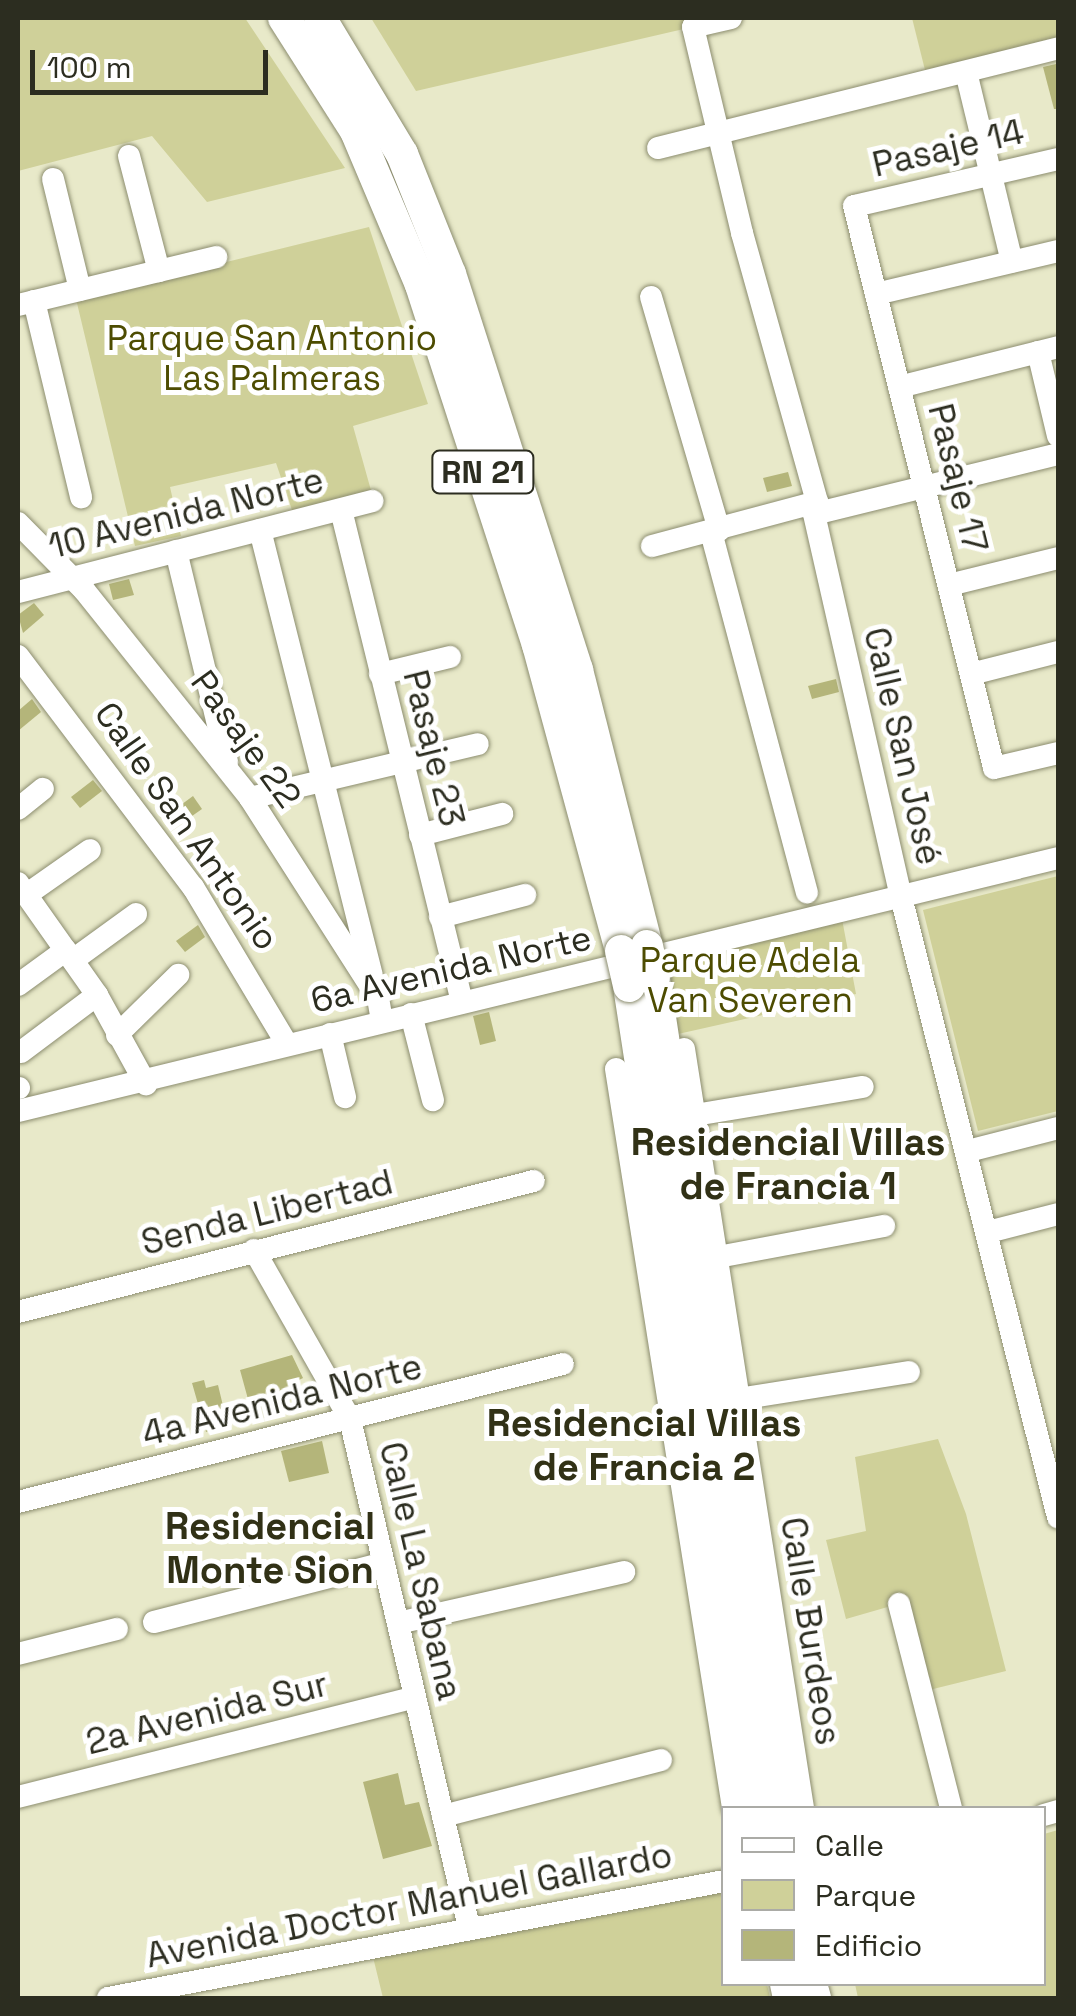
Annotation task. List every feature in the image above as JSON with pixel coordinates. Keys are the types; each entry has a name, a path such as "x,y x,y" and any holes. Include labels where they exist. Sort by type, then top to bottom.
{"highway":[{"name":"RN 21","path":"284,18 356,131 421,285 638,965 756,1806"},
{"name":"RN 21","path":"320,18 384,118 450,274 577,670 638,965 780,1806"}],"street":[{"name":"Calle San José","path":"731,18 693,27 815,508 901,897 1058,1517"},
{"path":"658,148 1058,48"},
{"path":"966,72 1012,262"},
{"path":"130,156 159,271"},
{"name":"Pasaje 14","path":"854,206 1058,159"},
{"path":"53,179 80,290"},
{"name":"Pasaje 17","path":"854,206 994,768 1058,753"},
{"path":"876,294 1058,250"},
{"path":"80,497 26,304 216,257"},
{"path":"651,297 807,892"},
{"path":"900,387 1048,350 1058,436"},
{"path":"652,546 1058,454"},
{"name":"10 Avenida Norte","path":"18,592 372,501"},
{"name":"Pasaje 23","path":"340,510 462,1002"},
{"name":"Pasaje 22","path":"18,523 72,578 250,798 378,998 382,1021"},
{"path":"260,530 378,998"},
{"path":"176,551 226,768"},
{"path":"949,585 1058,558"},
{"path":"971,674 1058,652"},
{"name":"Calle San Antonio","path":"18,656 193,886 287,1044"},
{"path":"380,674 450,658"},
{"path":"250,798 478,744"},
{"path":"18,808 43,789"},
{"path":"420,835 502,814"},
{"path":"90,850 23,897 97,995 146,1084"},
{"name":"6a Avenida Norte","path":"18,1111 146,1084 287,1044 1058,858"},
{"path":"440,917 525,895"},
{"path":"18,985 136,914"},
{"path":"117,1034 178,976"},
{"path":"20,1052 97,995"},
{"path":"411,1014 433,1100"},
{"path":"330,1034 345,1097"},
{"name":"Calle Burdeos","path":"684,1049 802,1806"},
{"path":"616,1069 733,1806"},
{"path":"695,1115 863,1087"},
{"path":"968,1151 1058,1128"},
{"name":"Senda Libertad","path":"18,1312 534,1181"},
{"path":"988,1232 1058,1214"},
{"path":"718,1257 884,1226"},
{"name":"Calle La Sabana","path":"254,1250 350,1419 469,1927"},
{"name":"4a Avenida Norte","path":"18,1502 563,1364"},
{"path":"740,1399 909,1372"},
{"path":"154,1622 384,1563"},
{"path":"398,1623 624,1572"},
{"path":"898,1604 950,1806"},
{"path":"18,1654 118,1630"},
{"name":"2a Avenida Sur","path":"18,1797 414,1697"},
{"path":"443,1816 662,1760"},
{"name":"Avenida Doctor Manuel Gallardo","path":"108,1998 169,1993 469,1927 721,1882"}],"green space":[{"path":"18,18 245,18 345,168 207,202 152,136 18,171"},
{"path":"371,18 731,18 416,91"},
{"path":"912,18 1058,18 1058,40 926,74"},
{"name":"Parque San Antonio Las Palmeras","path":"369,227 428,404 353,426 372,494 293,513 276,463 170,487 181,536 135,546 76,299"},
{"path":"1058,876 1058,1111 978,1131 923,910"},
{"name":"Parque Adela Van Severen","path":"842,919 856,994 678,1034 663,961"},
{"path":"938,1439 966,1514 1006,1671 921,1692 898,1604 846,1619 826,1540 866,1531 855,1457"},
{"path":"1058,1830 1058,1998 858,1998 855,1986 1046,1986 1046,1833"},
{"path":"721,1889 721,1986 767,1986 770,1998 383,1998 373,1957"}],"building":[{"path":"1056,64 1058,109 1054,109 1043,67"},
{"path":"788,472 792,486 767,492 763,478"},
{"path":"129,579 134,595 113,600 109,584"},
{"path":"34,603 44,615 23,633 18,615"},
{"path":"836,679 839,692 812,699 808,686"},
{"path":"32,699 41,712 18,731 18,711"},
{"path":"93,780 102,791 80,808 71,797"},
{"path":"193,796 202,809 175,828 166,816"},
{"path":"198,925 205,937 185,952 176,941"},
{"path":"489,1012 496,1041 480,1045 473,1016"},
{"path":"292,1355 303,1378 295,1382 296,1391 271,1399 275,1415 254,1421 240,1370"},
{"path":"204,1380 206,1388 218,1385 225,1414 223,1427 206,1432 192,1383"},
{"path":"322,1441 329,1473 289,1482 281,1451"},
{"path":"398,1773 405,1805 419,1802 432,1846 383,1859 363,1782"}],"district":[{"name":"Residencial Villas de Francia 1","path":"788,1165"},
{"name":"Residencial Villas de Francia 2","path":"644,1446"},
{"name":"Residencial Monte Sion","path":"270,1549"}]}
